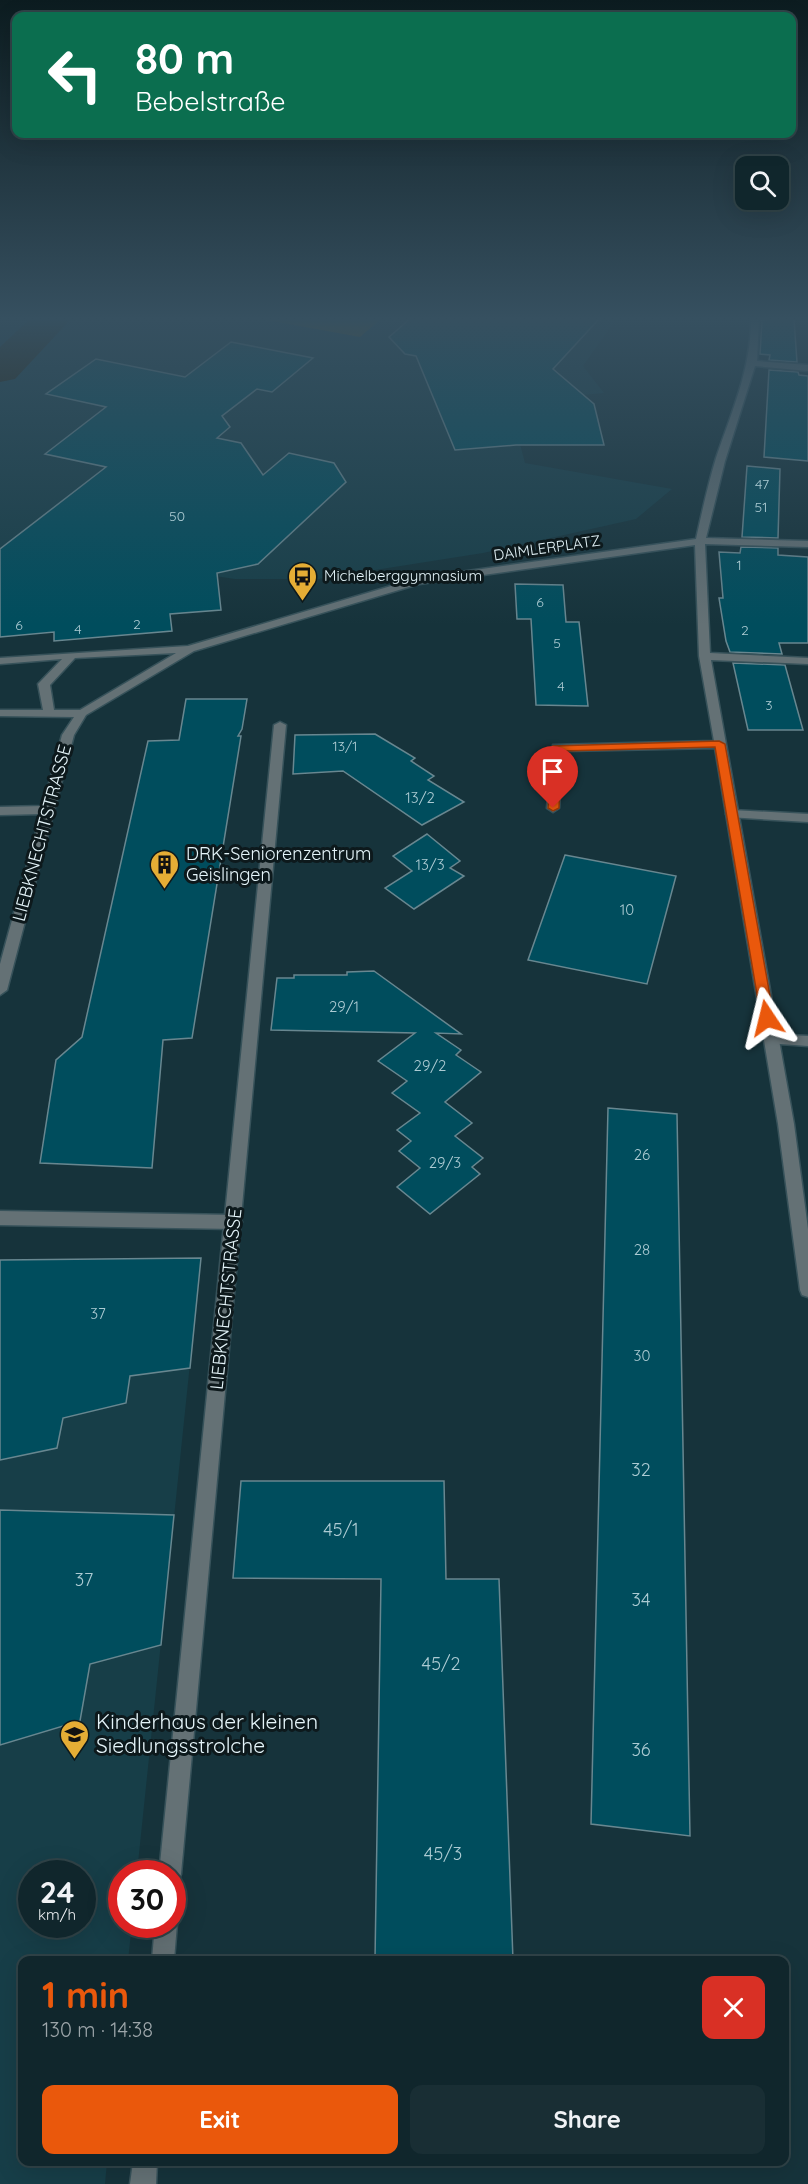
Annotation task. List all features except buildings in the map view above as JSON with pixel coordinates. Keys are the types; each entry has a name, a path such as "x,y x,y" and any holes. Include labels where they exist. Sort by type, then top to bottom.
{"street":[{"path":"733,421 720,461 700,541 705,656 786,1124 808,1290"},
{"name":"DAIMLERPLATZ","path":"218,640 418,581 700,541 808,544"},
{"name":"LIEBKNECHTSTRASSE","path":"0,990 68,735 82,713 189,649 218,640"},
{"name":"LIEBKNECHTSTRASSE","path":"0,661 189,649"},
{"path":"49,714 45,684 72,655"},
{"path":"705,656 808,661"},
{"name":"LIEBKNECHTSTRASSE","path":"0,713 82,713"},
{"name":"LIEBKNECHTSTRASSE","path":"171,1860 280,725"},
{"path":"553,808 557,748 719,744"},
{"path":"0,811 47,810"},
{"path":"732,814 808,818"},
{"path":"771,1039 808,1041"},
{"path":"0,1218 234,1222"},
{"path":"163,1956 165,1938"},
{"path":"144,2184 146,2166"}],"shaded area":[{"path":"0,421 514,421 525,463 672,489 636,519 483,553 318,579 235,579 208,575 0,578"},
{"name":"Kinderhaus der kleinen Siedlungsstrolche","path":"201,1258 138,1860 108,1860 108,1938 131,1938 128,1956 18,1956 18,2166 107,2166 105,2184 0,2184 0,1260"}],"place":[{"name":"Michelberggymnasium","path":"303,602"},
{"name":"DRK-Seniorenzentrum Geislingen","path":"165,890"},
{"name":"Kinderhaus der kleinen Siedlungsstrolche","path":"75,1760"}],"route":[{"path":"553,808 557,748 719,744 767,1018"}]}
